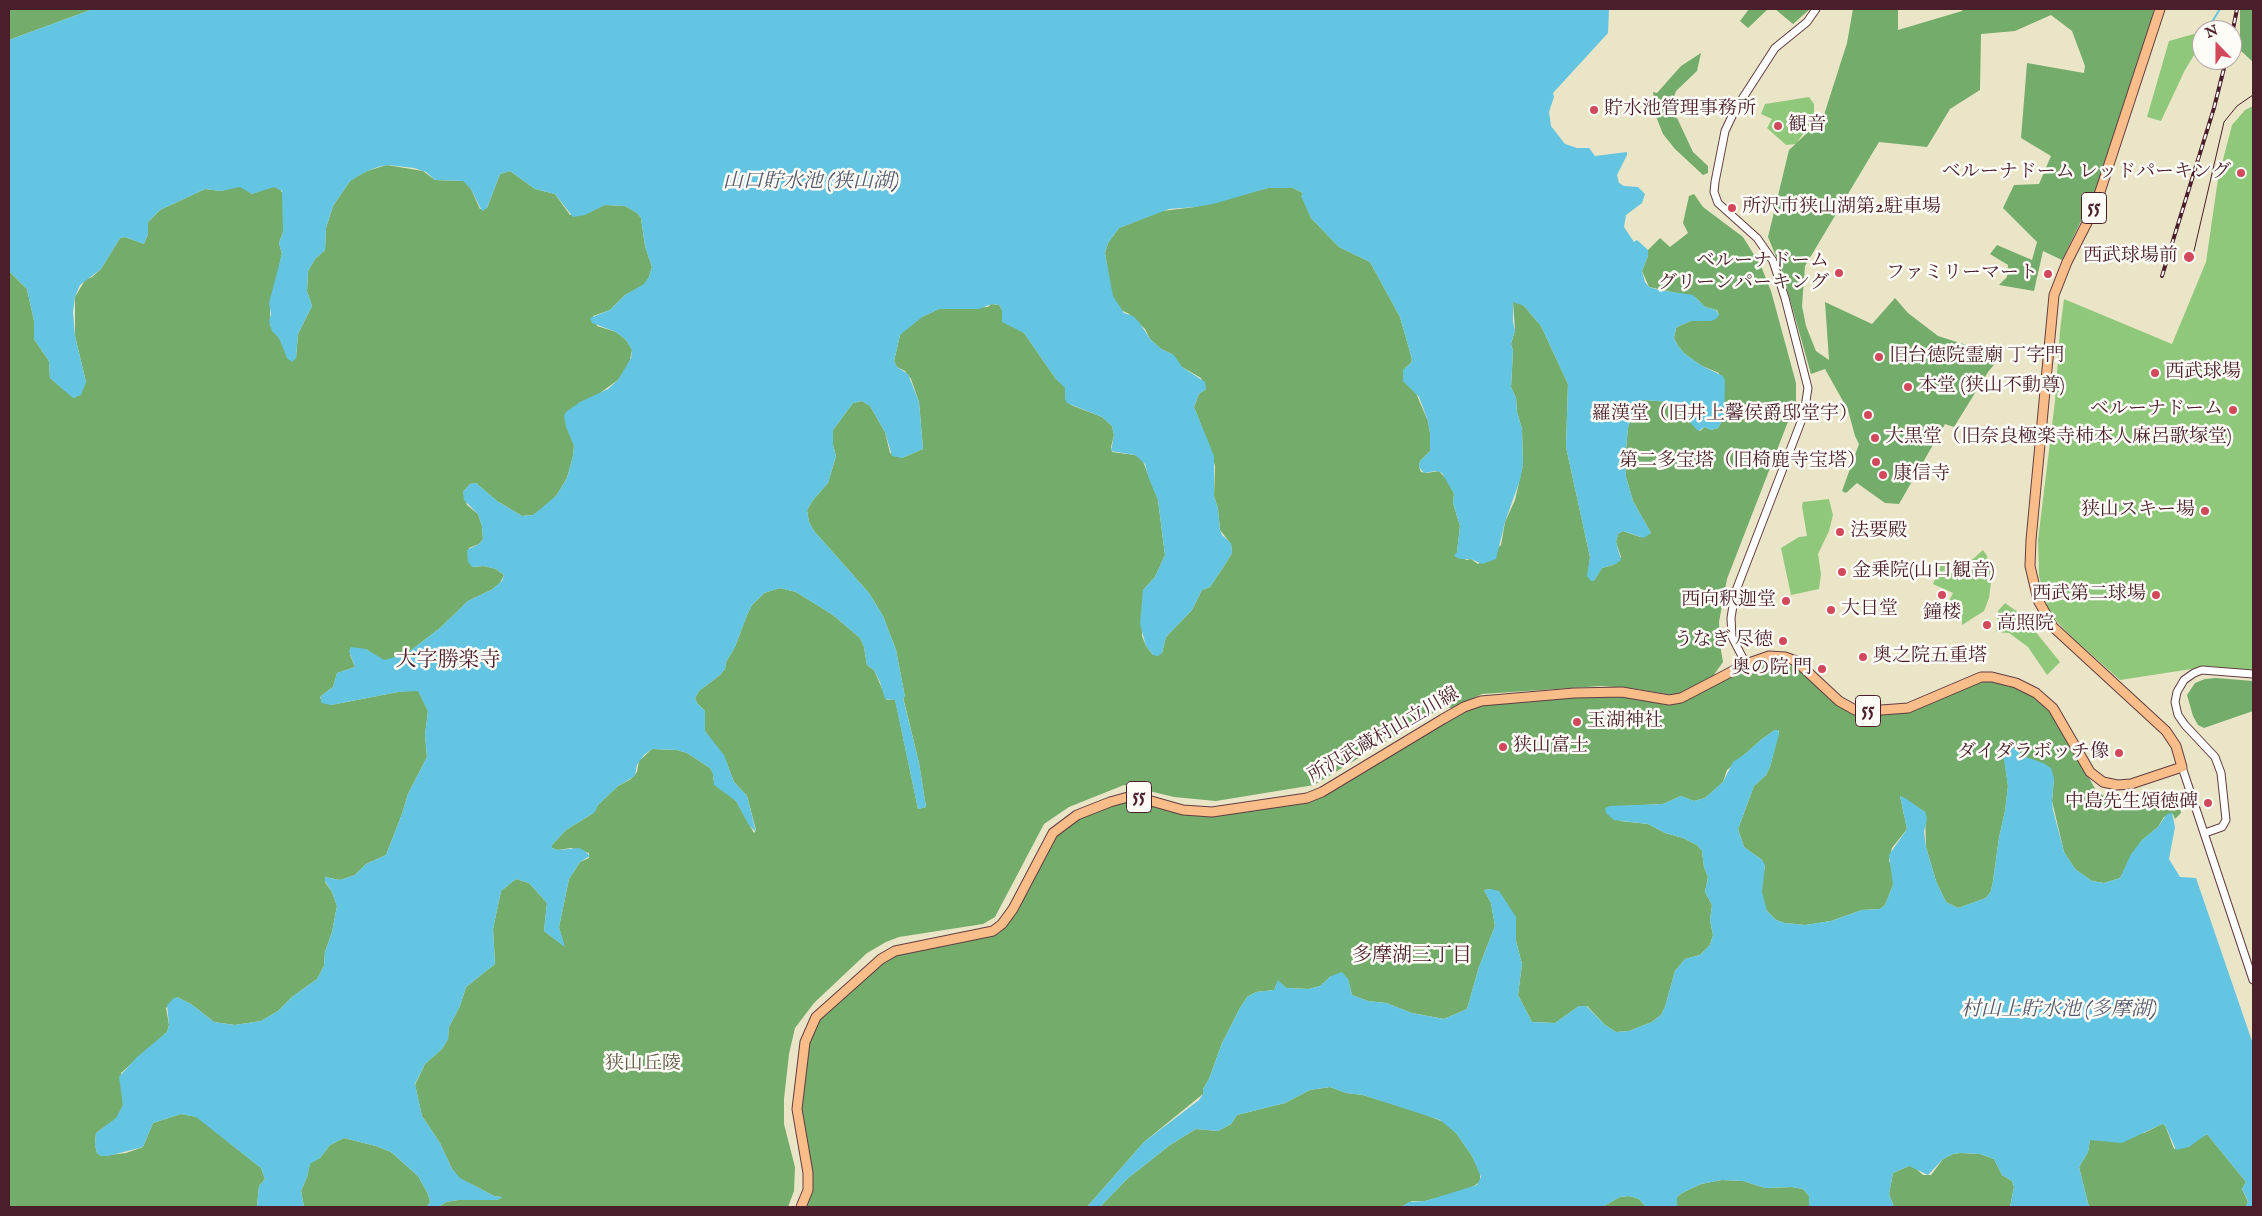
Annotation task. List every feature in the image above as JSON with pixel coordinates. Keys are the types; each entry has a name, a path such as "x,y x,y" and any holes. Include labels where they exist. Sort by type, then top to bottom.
{"main road":[{"name":"55","path":"2160,9 2095,207 2067,262 2054,295 2030,566 2038,600 2053,627 2166,731 2178,752 2182,767"},
{"name":"所沢武蔵村山立川線","path":"802,1207 808,1190 808,1173 797,1109 806,1042 816,1017 881,958 895,951 993,931 1002,924 1013,909 1048,839 1065,822 1096,808 1128,797 1141,798 1183,810 1200,812 1232,810 1307,798 1322,792 1464,707 1481,701 1574,693 1622,692 1669,700 1681,698 1746,664 1768,656 1796,661 1846,706 1868,711 1908,708 1981,678 1992,677 2008,681 2032,691 2051,706 2059,716 2090,772 2103,782 2117,785 2131,784 2182,767"}],"street":[{"path":"1746,664 1732,637 1731,618 1735,593 1804,414 1808,388 1781,283 1773,261 1757,238 1718,203 1714,192 1715,182 1725,131 1738,106 1775,48 1806,22 1816,9"},
{"path":"2205,833 2222,827 2225,822 2222,773 2215,757 2178,715 2175,702 2177,692 2184,680 2197,671 2209,670 2253,674"},
{"path":"2182,767 2253,980"}],"green space":[{"path":"9,9 93,9 9,40"},
{"path":"1749,9 1768,9 1748,28 1740,21"},
{"path":"1775,9 1810,9 1793,24"},
{"path":"1853,9 1898,9 1898,30 1962,11 1963,9 2154,9 2150,29 2098,186 2062,260 2043,251 2034,291 1999,285 2007,277 2008,265 1990,254 1997,245 2032,260 2037,242 2003,208 2014,185 2039,184 2051,156 2021,138 2027,63 2084,73 2085,66 2072,31 2051,15 2015,31 1981,34 1980,90 1950,109 1927,147 1879,142 1805,266 1802,306 1806,326 1816,351 1829,360 1825,302 1872,324 1895,298 1908,313 1938,336 1982,350 1995,349 2002,355 1988,372 1954,427 1945,424 1899,504 1885,503 1857,483 1846,493 1842,491 1859,444 1848,410 1825,369 1811,374 1782,271 1768,237 1789,150 1823,118 1847,43"},
{"path":"2240,9 2253,9 2253,62 2242,52 2242,20 2240,20"},
{"path":"2192,35 2192,58 2161,121 2147,117 2169,41"},
{"path":"1701,53 1697,71 1676,91 1671,105 1693,152 1708,166 1708,173 1703,175 1675,149 1663,134 1657,119 1653,92 1657,93 1681,66"},
{"path":"1809,97 1814,104 1814,112 1810,124 1796,144 1786,145 1767,128 1772,119 1761,114 1765,104"},
{"name":"西武球場","path":"2253,106 2253,670 2211,666 2120,680 2059,624 2048,609 2039,576 2038,540 2055,401 2064,299 2172,344 2206,262 2218,179 2232,125 2245,110"},
{"path":"387,165 423,171 435,180 464,181 471,189 480,209 487,208 500,174 510,171 535,189 555,194 570,215 605,205 625,206 637,213 641,218 645,246 652,267 649,277 645,284 625,295 610,310 593,316 597,326 616,332 626,340 632,350 629,364 618,380 600,393 572,438 574,446 573,456 567,478 556,496 543,508 533,515 522,516 497,501 476,483 470,484 463,492 467,505 478,514 482,526 483,539 479,544 469,548 472,567 484,566 496,569 504,575 500,583 491,590 468,601 440,628 406,654 384,661 366,649 350,655 355,667 337,673 333,687 321,696 320,698 331,705 418,690 428,711 425,735 427,757 408,794 386,855 366,864 355,875 340,880 325,877 325,882 332,892 337,906 332,932 325,952 324,966 317,979 292,997 278,1011 261,1021 235,1025 214,1022 191,1004 177,997 166,1008 169,1025 167,1032 121,1073 123,1105 117,1118 96,1133 95,1145 97,1153 101,1156 126,1153 143,1147 153,1123 181,1114 197,1117 261,1168 265,1179 259,1186 257,1207 9,1207 9,271 27,289 34,321 34,339 49,361 50,378 74,398 86,382 75,336 75,297 85,280 101,269 120,238 125,237 144,244 148,234 148,222 160,210 205,189 221,191 240,186 252,194 270,187 278,187 284,195 283,232 279,243 282,254 270,306 270,325 284,345 287,358 296,358 298,334 312,306 307,291 308,271 315,259 325,250 326,228 333,206 350,181 367,171"},
{"name":"狭山丘陵","path":"1268,188 1293,188 1303,193 1302,196 1311,218 1339,247 1370,262 1400,317 1412,359 1411,363 1405,368 1428,421 1430,433 1430,451 1420,461 1419,467 1421,472 1439,471 1448,481 1454,494 1453,503 1460,526 1457,552 1466,560 1471,559 1478,564 1501,545 1505,522 1515,500 1523,465 1522,429 1517,412 1516,398 1511,387 1513,351 1511,344 1515,330 1513,302 1518,302 1524,306 1541,326 1568,384 1566,447 1590,557 1589,565 1595,579 1602,568 1613,565 1621,557 1616,542 1618,534 1623,531 1640,537 1651,533 1633,501 1626,477 1625,460 1628,428 1636,402 1643,400 1671,402 1700,431 1705,427 1711,430 1718,428 1724,417 1719,373 1702,366 1685,354 1674,338 1676,328 1679,326 1691,321 1707,321 1719,315 1717,310 1705,307 1695,297 1649,287 1642,271 1648,256 1648,250 1660,238 1670,247 1688,233 1683,223 1689,196 1694,194 1703,207 1743,237 1761,266 1771,291 1796,383 1796,401 1727,579 1719,622 1723,662 1713,676 1680,694 1672,695 1630,688 1601,686 1482,694 1451,708 1443,707 1314,785 1216,801 1174,797 1124,785 1069,807 1044,824 995,917 983,924 899,937 886,942 867,953 814,1003 795,1028 789,1054 784,1099 784,1124 795,1167 794,1191 788,1207 439,1207 446,1202 458,1200 497,1200 502,1197 494,1196 459,1178 452,1169 440,1143 422,1116 415,1085 425,1064 442,1049 448,1039 449,1027 460,1006 466,987 495,964 493,929 501,891 516,879 529,883 547,903 544,931 564,946 559,927 569,879 580,862 589,858 589,853 571,848 558,850 552,848 552,845 566,830 592,814 598,805 618,786 631,779 637,772 639,761 652,749 677,750 687,753 710,768 714,775 713,779 736,801 754,833 756,830 747,796 734,782 726,761 705,731 705,711 695,698 699,691 725,669 726,662 735,647 752,605 764,593 780,588 796,592 833,615 860,638 864,647 867,665 874,670 887,700 895,699 918,809 926,807 919,763 903,697 905,697 896,650 883,616 869,593 814,531 809,522 807,510 828,483 836,456 833,445 833,430 853,403 862,401 870,406 885,432 890,453 902,458 923,449 919,402 911,379 905,371 897,367 894,361 900,335 905,329 922,317 939,309 988,307 991,304 999,305 1002,310 1002,318 1024,333 1056,379 1066,388 1065,399 1071,405 1102,417 1112,426 1114,435 1111,447 1112,452 1135,455 1142,459 1158,500 1165,555 1155,577 1143,590 1142,636 1146,646 1153,655 1162,653 1166,637 1192,610 1202,590 1210,587 1226,563 1232,553 1231,544 1220,530 1218,509 1214,496 1215,466 1194,407 1199,394 1206,389 1201,378 1182,367 1172,354 1161,349 1150,339 1145,329 1129,314 1121,310 1112,296 1105,253 1108,243 1119,228 1162,211 1195,207"},
{"path":"1829,499 1833,515 1829,531 1818,554 1821,574 1819,589 1791,595 1781,548 1799,537 1807,536 1803,502"},
{"path":"1983,550 1987,556 1988,566 1993,568 1989,598 1984,611 1962,625 1962,614 1951,610 1949,601 1953,593 1933,584 1942,562 1956,566 1973,559"},
{"path":"2005,603 2022,615 2060,662 2047,675 2028,647 2009,633 1996,632 1998,611"},
{"path":"1785,657 1846,706 1888,710 1992,677 2044,700 2090,772 2089,778 2097,792 2125,807 2169,797 2180,804 2181,813 2175,819 2173,814 2164,817 2158,827 2142,840 2120,878 2104,883 2092,881 2075,869 2064,852 2052,801 2054,778 2014,748 2003,749 2008,786 1993,881 1991,891 1986,898 1958,908 1946,902 1936,881 1926,847 1925,812 1900,796 1907,829 1892,848 1889,860 1894,877 1885,905 1880,909 1862,910 1831,921 1805,925 1785,923 1776,920 1767,911 1762,899 1762,878 1765,867 1762,860 1744,847 1738,829 1754,786 1766,775 1770,767 1779,731 1775,730 1727,770 1723,782 1705,798 1694,801 1681,796 1663,804 1623,806 1620,821 1648,824 1665,833 1683,838 1697,845 1702,851 1704,867 1708,877 1705,892 1712,905 1710,920 1713,935 1710,945 1700,955 1685,959 1675,971 1665,1007 1661,1015 1652,1022 1629,1031 1616,1032 1605,1025 1587,1006 1579,1006 1555,1023 1532,1022 1518,995 1522,964 1516,941 1516,917 1491,889 1484,890 1491,903 1495,926 1479,967 1467,1009 1444,1019 1412,1013 1386,1003 1368,1001 1352,995 1348,979 1331,976 1320,986 1309,989 1286,988 1278,981 1274,990 1256,992 1247,997 1240,1008 1222,1043 1209,1079 1203,1089 1203,1094 1144,1142 1087,1207 802,1207 808,1190 800,1130 805,1042 816,1017 881,959 1002,924 1060,826 1128,797 1191,811 1307,798 1481,701 1622,692 1669,700 1746,664"},
{"path":"2205,679 2253,681 2253,711 2204,728 2198,725 2193,716 2187,695 2195,683"},
{"path":"1330,1087 1346,1093 1363,1095 1446,1123 1456,1133 1472,1156 1480,1173 1480,1182 1469,1189 1425,1201 1412,1201 1401,1207 1100,1207 1127,1179 1170,1145 1196,1129 1218,1131 1231,1124 1237,1115 1285,1103 1310,1090"},
{"path":"2162,1124 2165,1125 2174,1149 2207,1134 2246,1182 2242,1189 2248,1202 2246,1207 2089,1207 2079,1167 2088,1152 2090,1140 2144,1133"},
{"path":"344,1138 391,1152 418,1176 428,1194 430,1202 427,1207 304,1207 301,1191 310,1163 320,1158 330,1145"},
{"path":"1960,1153 1980,1154 1994,1159 2002,1175 2012,1181 2014,1187 2010,1207 1894,1207 1889,1194 1893,1173 1913,1166 1923,1175 1931,1175 1943,1159"},
{"path":"1722,1180 1743,1181 1765,1188 1792,1187 1803,1189 1809,1196 1809,1207 1677,1207 1677,1197 1682,1193 1701,1184"},
{"path":"1629,1196 1639,1199 1646,1207 1602,1207 1620,1197"}],"water":[{"name":"山口貯水池 (狭山湖)","path":"93,9 1609,9 1608,33 1553,93 1554,97 1549,112 1551,126 1565,144 1577,148 1589,148 1595,156 1627,152 1617,175 1619,183 1624,186 1638,187 1645,194 1642,203 1626,215 1624,227 1634,242 1637,240 1648,250 1648,256 1642,271 1645,282 1649,287 1659,290 1693,295 1705,307 1716,310 1719,315 1711,321 1691,321 1679,326 1676,328 1674,338 1685,354 1702,366 1723,376 1725,381 1724,417 1718,428 1711,430 1705,427 1698,431 1671,402 1643,400 1636,402 1628,428 1625,460 1626,477 1633,501 1651,533 1644,538 1623,531 1618,534 1616,542 1621,560 1616,564 1602,568 1594,581 1591,581 1587,576 1590,557 1566,447 1568,384 1541,326 1524,306 1513,302 1515,330 1511,344 1513,351 1511,387 1516,398 1517,412 1522,429 1523,465 1520,480 1505,522 1496,559 1482,564 1471,559 1460,559 1454,556 1457,552 1460,526 1453,503 1454,494 1442,473 1436,471 1424,473 1419,467 1420,461 1430,451 1430,433 1428,421 1419,397 1403,381 1403,370 1411,363 1412,359 1400,317 1370,262 1339,247 1311,218 1301,196 1303,193 1293,188 1268,188 1213,204 1169,209 1119,228 1108,243 1105,253 1113,296 1124,313 1133,316 1139,322 1150,339 1161,349 1174,355 1182,367 1205,382 1206,389 1199,394 1194,407 1214,456 1214,496 1218,509 1220,530 1222,535 1231,543 1232,553 1210,587 1202,590 1192,610 1166,637 1162,653 1158,656 1153,655 1146,646 1140,624 1143,590 1155,577 1165,555 1158,500 1145,464 1135,455 1111,451 1114,435 1112,426 1102,417 1067,403 1065,388 1056,379 1024,333 1002,322 1002,310 999,305 992,304 979,309 939,309 922,317 900,335 894,361 897,367 908,374 919,402 923,449 902,458 892,456 885,432 870,406 862,401 853,403 833,430 833,445 836,456 828,483 807,510 809,522 814,531 869,593 883,616 896,650 905,697 903,698 919,763 926,807 918,809 895,700 885,699 874,670 867,665 864,647 860,638 833,615 796,592 780,588 764,593 752,605 735,647 726,662 725,669 699,691 695,698 705,711 705,731 724,755 734,782 747,796 756,832 749,825 736,801 714,785 713,774 710,768 687,753 677,750 652,749 644,755 637,765 635,776 618,786 598,805 595,812 566,830 552,845 552,848 558,850 579,848 590,856 580,862 569,879 559,927 565,947 544,931 547,903 529,883 516,879 501,891 493,929 495,964 466,987 460,1006 449,1027 448,1039 442,1049 425,1064 415,1084 422,1116 440,1143 452,1169 460,1178 494,1196 503,1197 497,1200 458,1200 446,1202 439,1207 427,1207 430,1202 428,1194 418,1176 391,1152 344,1138 330,1145 320,1158 310,1164 301,1191 304,1207 257,1207 259,1186 265,1179 261,1168 196,1117 181,1114 153,1123 143,1147 108,1156 101,1156 97,1153 95,1145 96,1133 116,1118 123,1105 119,1077 137,1057 167,1032 169,1025 167,1005 174,998 177,997 191,1004 214,1022 235,1025 261,1021 278,1011 292,997 317,979 324,966 325,952 332,932 337,906 332,892 325,881 325,877 340,880 355,875 366,864 386,855 408,794 427,757 425,735 428,711 418,691 398,692 331,705 321,703 321,696 333,687 337,673 355,667 349,651 351,647 366,649 384,660 406,654 440,628 468,601 491,590 502,581 504,575 496,569 484,566 472,567 468,562 467,550 479,544 483,539 482,526 478,514 464,500 463,492 470,484 476,483 497,501 522,516 533,515 556,496 567,478 573,456 574,446 566,427 564,416 566,412 580,402 608,389 618,380 631,358 632,350 626,340 616,332 592,323 590,318 610,310 625,295 644,284 649,277 652,267 645,246 641,218 637,213 625,206 605,205 585,215 573,217 555,194 535,189 510,171 500,174 487,208 482,211 471,189 463,181 435,180 426,172 414,168 388,165 378,167 350,181 333,206 326,228 325,250 315,259 308,271 307,291 312,306 298,334 296,358 292,362 287,358 279,338 272,331 269,321 271,314 269,303 282,254 279,243 283,232 282,191 274,187 252,194 240,187 221,191 205,189 160,210 148,222 148,234 144,244 125,237 120,238 101,269 80,285 75,297 73,312 75,336 86,382 81,395 73,398 50,378 49,361 34,339 34,321 27,289 9,271 9,40"},
{"name":"村山上貯水池 (多摩湖)","path":"1775,730 1778,730 1779,734 1770,767 1766,775 1754,786 1738,829 1744,847 1762,860 1765,865 1762,892 1767,911 1776,920 1785,923 1805,925 1831,921 1862,910 1880,909 1885,905 1893,885 1889,855 1907,829 1900,796 1925,812 1927,818 1924,832 1926,847 1936,881 1946,902 1958,908 1986,898 1991,891 2005,811 2008,786 2003,754 2006,746 2011,746 2023,756 2051,768 2054,778 2053,810 2064,852 2075,869 2092,881 2104,883 2120,878 2131,854 2142,840 2158,827 2167,814 2172,813 2175,827 2169,859 2180,877 2196,878 2253,1044 2253,1207 2246,1207 2248,1201 2242,1189 2246,1182 2207,1134 2189,1147 2176,1150 2165,1125 2162,1124 2122,1143 2090,1140 2088,1152 2079,1167 2089,1207 2010,1207 2014,1187 2012,1181 2002,1175 1994,1159 1980,1154 1960,1153 1943,1159 1928,1175 1909,1166 1893,1173 1889,1194 1894,1207 1809,1207 1809,1196 1803,1189 1792,1187 1765,1188 1743,1181 1722,1180 1701,1184 1682,1193 1677,1197 1677,1207 1646,1207 1639,1199 1629,1196 1620,1197 1602,1207 1401,1207 1409,1202 1425,1201 1477,1185 1481,1177 1472,1156 1456,1133 1440,1120 1363,1095 1346,1093 1330,1087 1310,1090 1285,1103 1237,1115 1231,1124 1218,1131 1196,1129 1170,1145 1127,1179 1100,1207 1087,1207 1144,1142 1199,1100 1222,1043 1247,997 1256,992 1274,990 1278,980 1286,988 1309,989 1320,986 1331,976 1342,972 1348,979 1352,995 1368,1001 1386,1003 1412,1013 1444,1019 1467,1009 1479,967 1495,926 1491,903 1484,890 1499,891 1516,917 1516,941 1522,964 1518,995 1532,1022 1555,1023 1579,1006 1586,1006 1605,1025 1616,1032 1629,1031 1652,1022 1661,1015 1665,1007 1675,971 1685,959 1700,955 1710,945 1713,935 1710,920 1712,905 1705,892 1708,877 1704,867 1702,851 1697,845 1683,838 1665,833 1648,824 1614,820 1606,813 1605,808 1610,806 1663,804 1681,796 1694,801 1705,798 1723,782 1733,762"}],"waterway":[{"path":"2213,20 2220,9"}],"tram line":[{"path":"2194,251 2224,122 2237,106 2253,95"}],"railway":[{"path":"2235,20 2237,9"},
{"path":"2162,276 2214,108 2224,70"}],"place":[{"name":"貯水池管理事務所","path":"1594,110"},
{"name":"観音","path":"1778,126"},
{"name":"ベルーナドーム レッドパーキング","path":"2241,173"},
{"name":"所沢市狭山湖第2駐車場","path":"1732,208"},
{"name":"西武球場前","path":"2189,257"},
{"name":"ベルーナドーム グリーンパーキング","path":"1839,273"},
{"name":"ファミリーマート","path":"2048,274"},
{"name":"旧台徳院霊廟 丁字門","path":"1879,357"},
{"name":"西武球場","path":"2155,373"},
{"name":"本堂 (狭山不動尊)","path":"1908,387"},
{"name":"ベルーナドーム","path":"2233,410"},
{"name":"羅漢堂（旧井上馨侯爵邸堂宇）","path":"1868,415"},
{"name":"大黒堂（旧奈良極楽寺柿本人麻呂歌塚堂)","path":"1875,438"},
{"name":"第二多宝塔（旧椅鹿寺宝塔）","path":"1876,462"},
{"name":"康信寺","path":"1883,475"},
{"name":"狭山スキー場","path":"2205,511"},
{"name":"法要殿","path":"1840,532"},
{"name":"金乗院(山口観音)","path":"1842,572"},
{"name":"鐘楼","path":"1942,595"},
{"name":"西武第二球場","path":"2156,595"},
{"name":"西向釈迦堂","path":"1786,601"},
{"name":"大日堂","path":"1831,610"},
{"name":"高照院","path":"1987,625"},
{"name":"うなぎ 尽徳","path":"1783,641"},
{"name":"奥之院五重塔","path":"1863,657"},
{"name":"奥の院 門","path":"1822,669"},
{"name":"玉湖神社","path":"1577,722"},
{"name":"狭山富士","path":"1503,747"},
{"name":"ダイダラボッチ像","path":"2119,753"},
{"name":"中島先生頌徳碑","path":"2208,803"}],"district":[{"name":"大字勝楽寺","path":"448,662"},
{"name":"多摩湖三丁目","path":"1412,957"}]}
